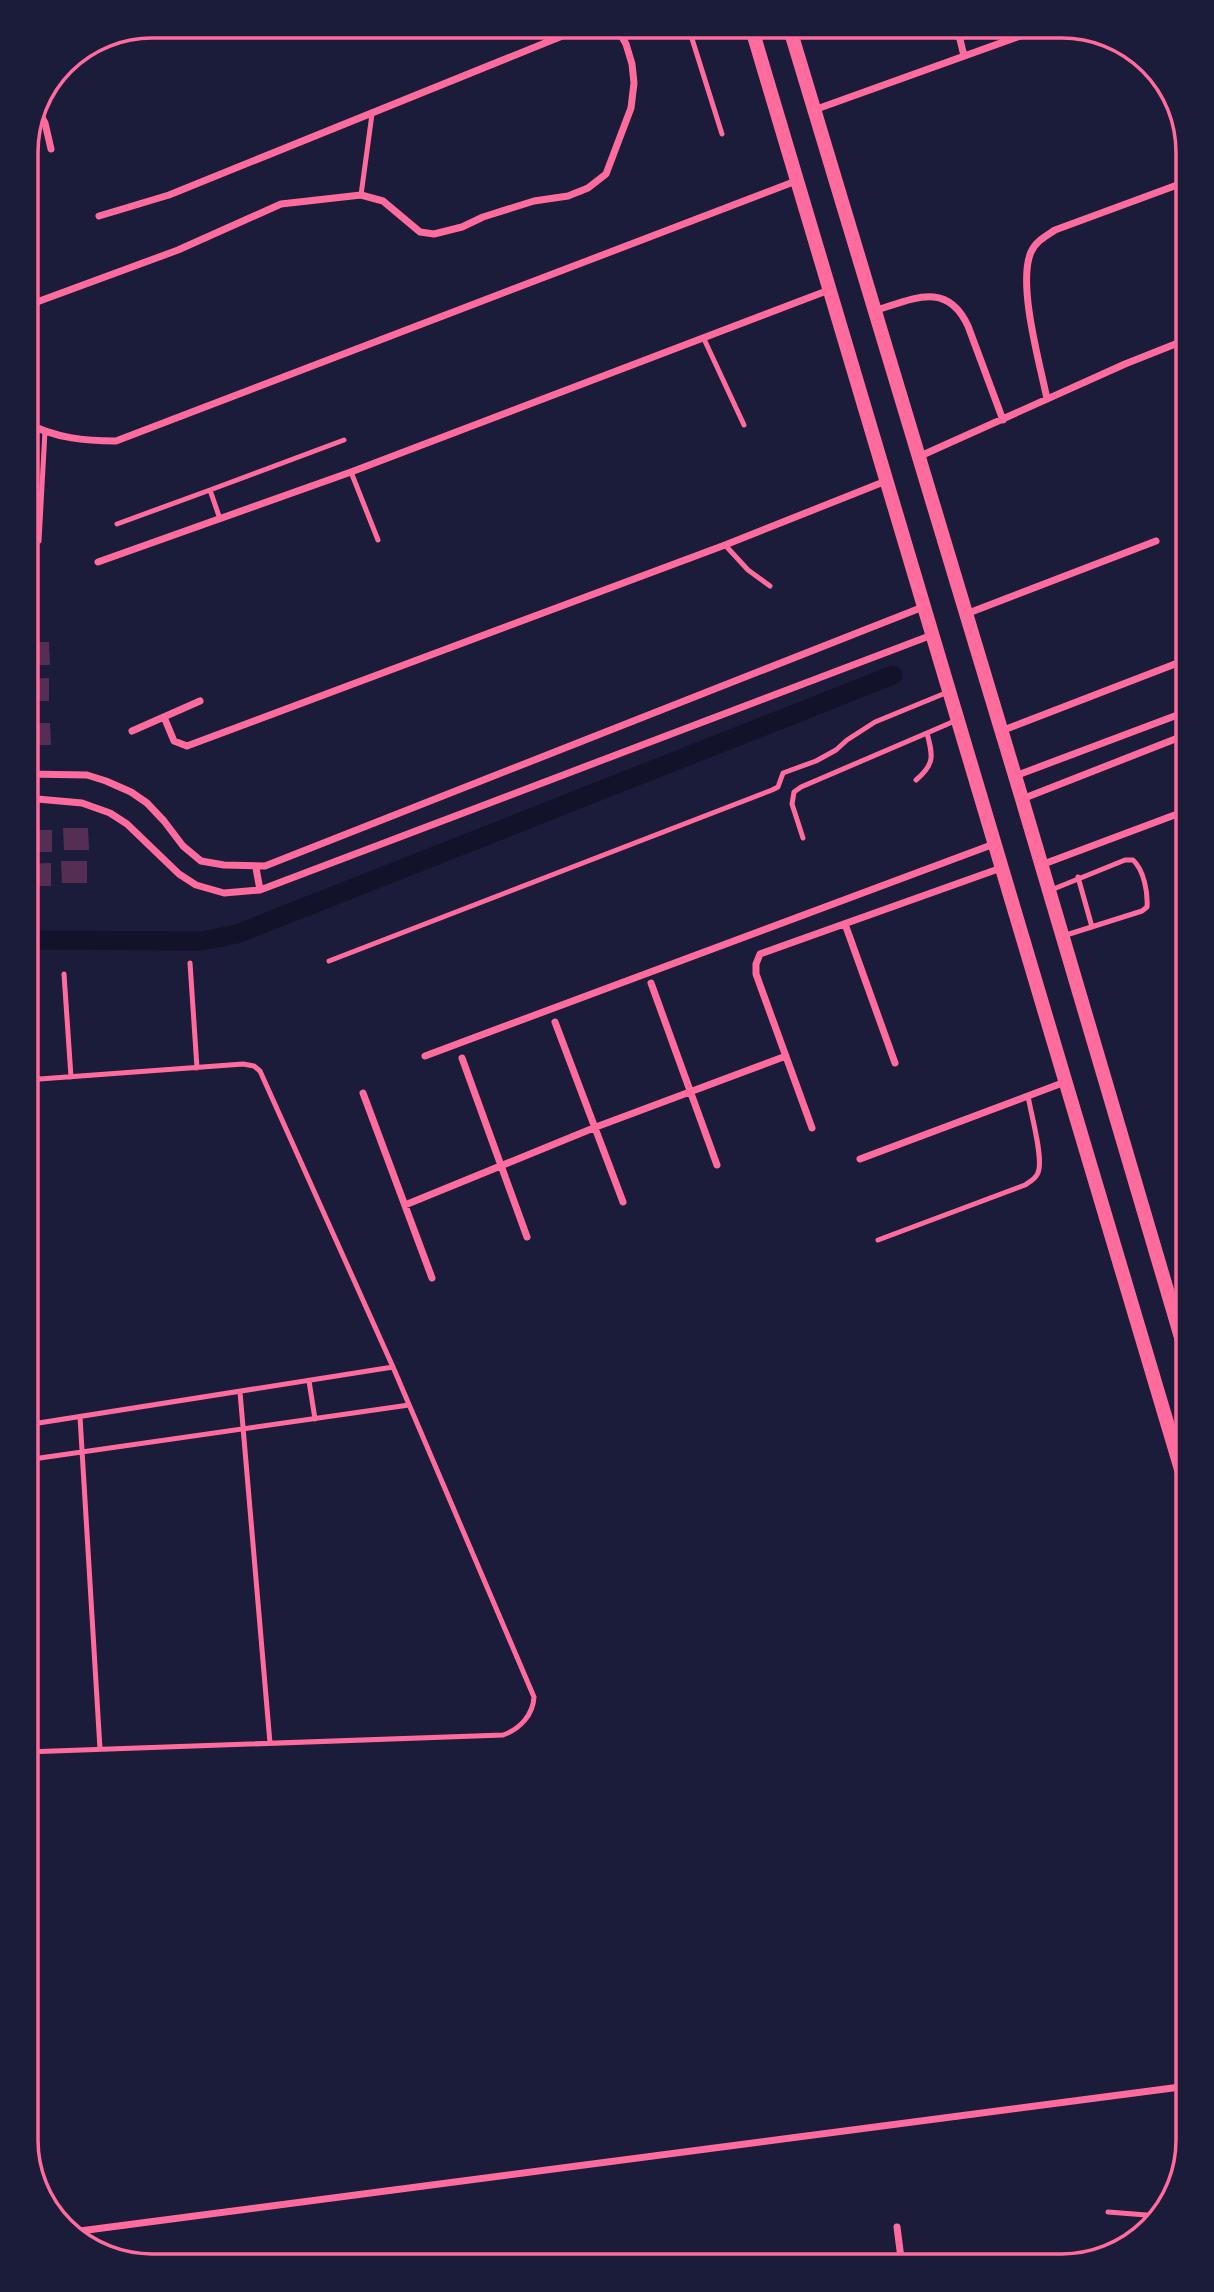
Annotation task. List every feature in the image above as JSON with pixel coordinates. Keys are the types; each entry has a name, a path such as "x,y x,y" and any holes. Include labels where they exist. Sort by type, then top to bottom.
{"main road":[{"path":"755,39 1176,1453"},
{"path":"793,39 1176,1321"}],"street":[{"path":"99,216 169,195 557,38"},
{"path":"39,301 178,250 281,204 361,195 383,201 420,232 434,234 462,227 483,217 534,201 568,196 588,188 606,174 631,108 634,83 632,64 623,39"},
{"path":"960,39 964,56"},
{"path":"814,111 1012,39"},
{"path":"43,120 51,149"},
{"path":"39,428 57,436 116,441 796,181"},
{"path":"1047,398 1028,303 1026,273 1032,249 1055,230 1176,185"},
{"path":"98,562 351,472 829,290"},
{"path":"874,311 927,296 940,296 951,303 962,313 968,326 1003,420"},
{"path":"918,457 1125,363 1176,344"},
{"path":"164,717 174,741 187,746 725,545 886,481"},
{"path":"965,615 1156,541"},
{"path":"39,774 87,775 106,781 131,792 147,803 183,846 201,861 256,868 923,607"},
{"path":"39,799 82,803 110,813 127,824 179,874 196,885 224,893 260,890 932,635"},
{"path":"1001,731 1176,664"},
{"path":"132,731 200,701"},
{"path":"1014,776 1176,715"},
{"path":"1022,799 1176,739"},
{"path":"1040,865 1176,814"},
{"path":"425,1056 994,844"},
{"path":"256,868 260,890"},
{"path":"812,1128 757,974 757,959 760,954 1002,868"},
{"path":"845,924 895,1063"},
{"path":"651,983 717,1165"},
{"path":"555,1022 623,1202"},
{"path":"405,1205 596,1127 786,1056"},
{"path":"462,1059 527,1237"},
{"path":"860,1159 1065,1082"},
{"path":"363,1093 432,1278"},
{"path":"84,2230 1176,2088"},
{"path":"897,2227 900,2254"}],"lane":[{"path":"692,39 722,134"},
{"path":"361,195 372,114"},
{"path":"704,339 744,425"},
{"path":"39,541 45,431"},
{"path":"117,524 344,440"},
{"path":"351,472 378,541"},
{"path":"211,490 220,519"},
{"path":"725,545 748,570 770,586"},
{"path":"329,961 772,790 778,787 783,773 816,761 836,750 875,722 948,692"},
{"path":"803,838 792,804 794,792 957,720"},
{"path":"916,780 929,767 932,759 927,733"},
{"path":"1048,892 1125,860 1133,860 1142,874 1147,907 1133,915 1062,936"},
{"path":"1079,877 1092,928"},
{"path":"190,963 197,1068"},
{"path":"64,974 71,1077"},
{"path":"38,1752 503,1735 519,1727 531,1710 534,1697 393,1367 262,1074 254,1066 243,1064 39,1079"},
{"path":"878,1240 1025,1185 1035,1177 1039,1169 1039,1157 1028,1096"},
{"path":"38,1423 393,1367"},
{"path":"309,1381 315,1419"},
{"path":"240,1392 270,1743"},
{"path":"38,1458 409,1405"},
{"path":"80,1417 100,1749"},
{"path":"1108,2212 1147,2215"}],"building":[{"path":"39,642 49,642 50,665 39,665"},
{"path":"39,678 49,678 49,701 39,701"},
{"path":"39,723 50,723 51,745 39,745"},
{"path":"63,828 88,828 89,850 64,850"},
{"path":"39,830 52,830 52,852 39,852"},
{"path":"61,861 87,861 87,883 62,883"},
{"path":"39,863 51,863 51,886 39,886"}],"waterway":[{"path":"39,940 202,941 237,934 893,675"}]}
